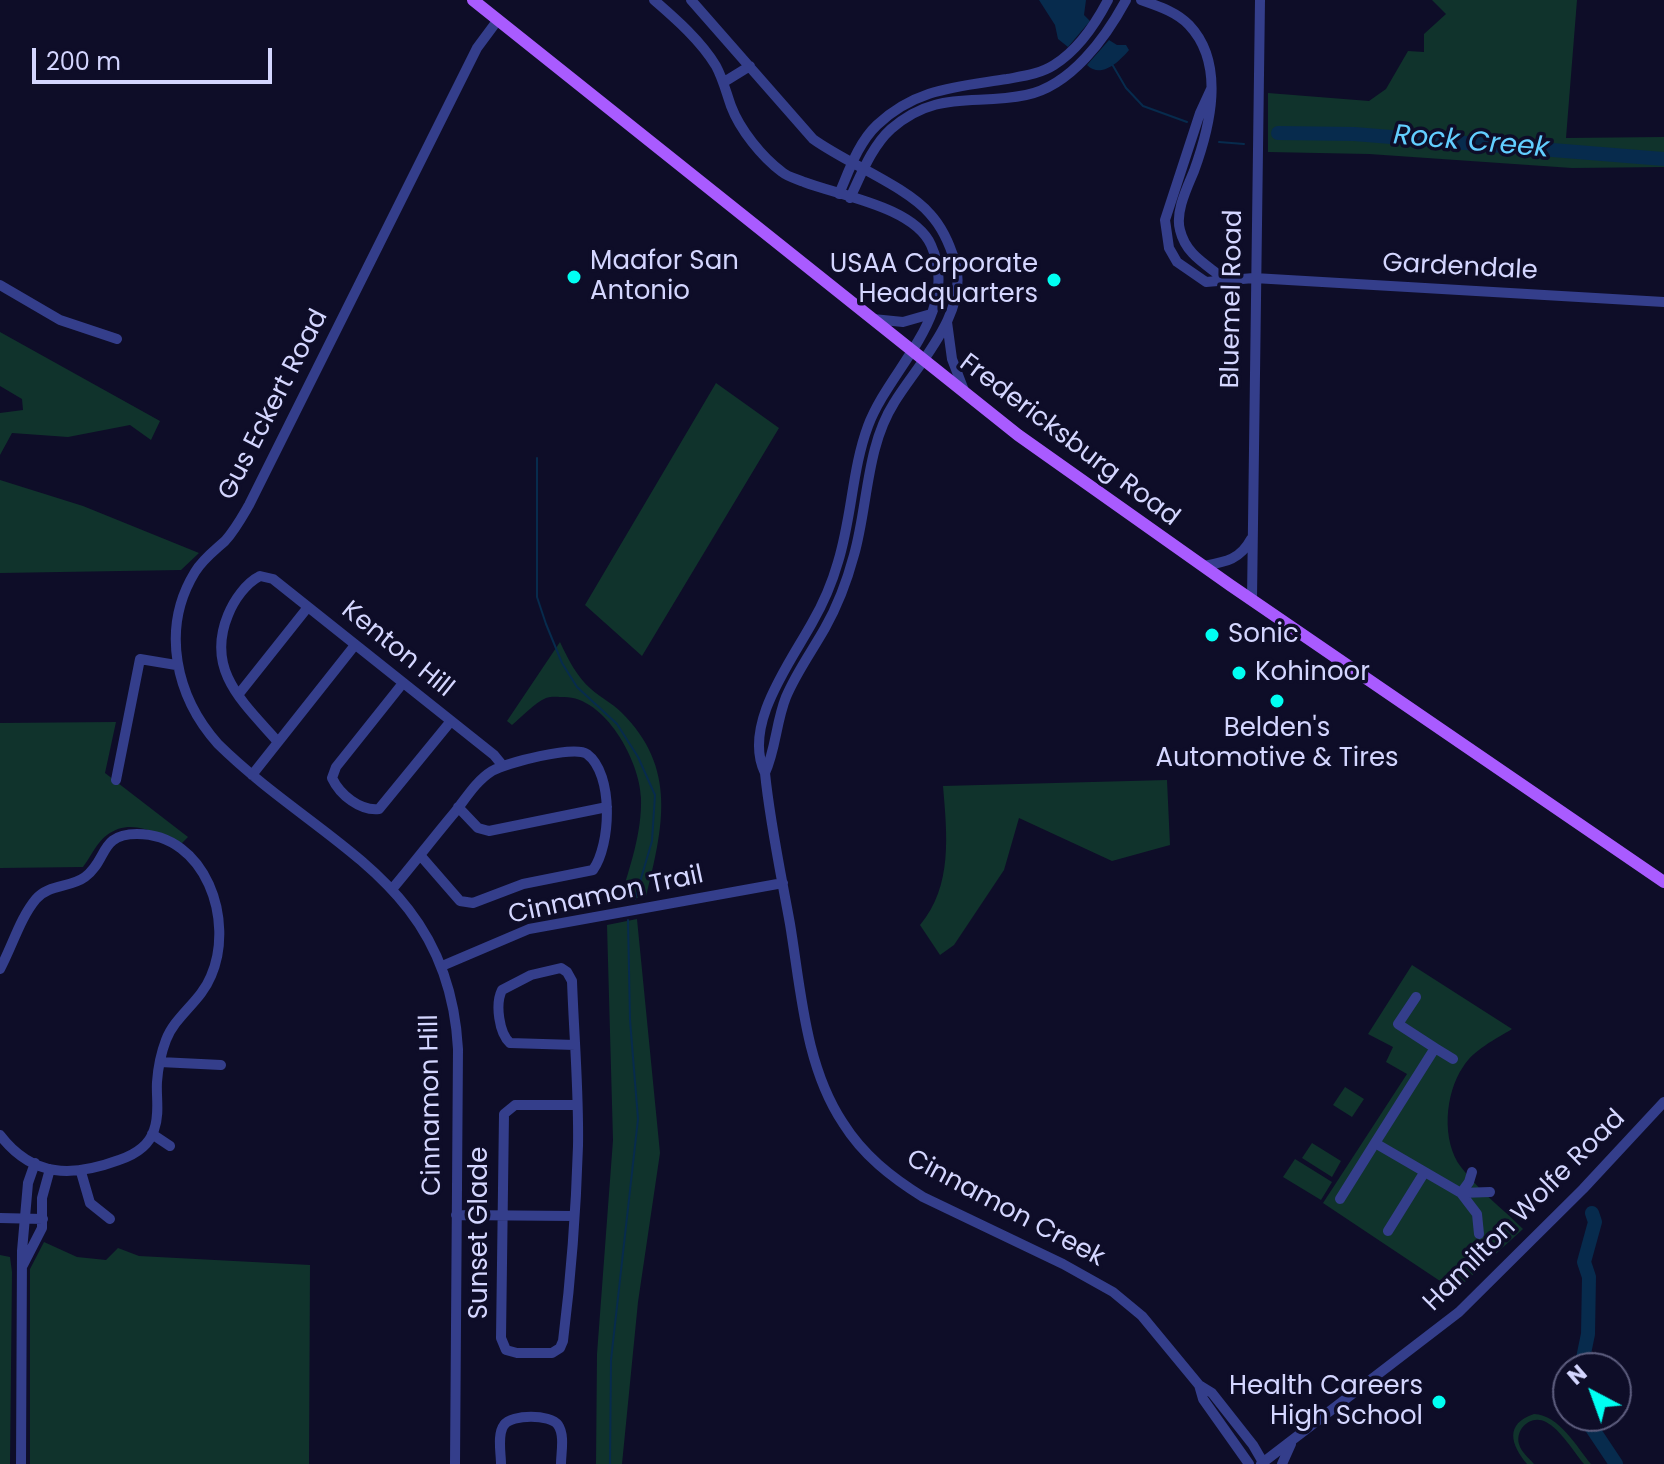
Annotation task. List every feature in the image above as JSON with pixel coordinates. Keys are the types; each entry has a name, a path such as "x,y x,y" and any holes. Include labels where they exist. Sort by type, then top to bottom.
{"main road":[{"name":"Fredericksburg Road","path":"473,0 1018,435 1203,566 1664,882"}],"street":[{"name":"Cinnamon Creek","path":"654,0 714,63 732,109 761,153 784,175 906,218 929,241 937,259 940,279 931,314 913,351 881,398 869,423 838,562 813,621 779,679 761,729 759,760 765,773 816,1063 828,1096 852,1136 888,1173 923,1197 1073,1269 1113,1292 1157,1331 1199,1385 1212,1393 1253,1445 1263,1464"},
{"path":"691,0 813,139 916,200 931,214 943,232 957,273 956,291 946,320 952,359 965,393"},
{"path":"839,194 852,164 875,127 900,107 926,93 1033,74 1053,66 1096,22 1108,0"},
{"path":"850,198 863,170 890,130 936,103 1029,95 1051,84 1081,63 1106,35 1126,0"},
{"path":"1141,0 1175,14 1189,25 1207,55 1211,69 1209,114 1202,149 1182,203 1178,227 1186,246 1197,260 1224,279"},
{"name":"Bluemel Road","path":"1252,599 1260,0"},
{"name":"Gus Eckert Road","path":"176,665 180,611 190,582 204,560 235,529 249,505 475,53 497,21"},
{"path":"724,82 750,66"},
{"name":"Gardendale","path":"1211,89 1168,208 1165,235 1177,262 1206,282 1254,278 1664,302"},
{"path":"0,285 60,320 117,339"},
{"path":"873,319 903,322 931,314"},
{"name":"Cinnamon Creek","path":"765,773 772,757 775,732 793,682 843,592 860,533 884,421 893,403 937,343 946,320"},
{"path":"860,456 874,459"},
{"path":"1203,566 1241,555 1252,537"},
{"name":"Kenton Hill","path":"238,695 223,665 222,638 226,621 246,587 260,576 273,579 494,755 503,766"},
{"path":"278,742 238,695 308,607"},
{"path":"252,775 355,645"},
{"path":"116,780 140,659 176,665"},
{"name":"Cinnamon Hill","path":"176,665 189,704 205,730 252,775 393,888 423,927 442,966 456,1026 455,1464"},
{"path":"403,683 333,773 335,784 350,798 368,810 383,806 451,721"},
{"path":"761,729 775,732"},
{"path":"393,888 480,781 503,766 527,759 583,752 589,756 600,776 607,807 605,837 593,870 523,884 473,903 460,901 420,855"},
{"path":"458,807 478,828 489,831 607,807"},
{"path":"0,1135 13,1150 35,1163 50,1169 81,1172 132,1156 152,1134 158,1109 160,1062 169,1033 207,985 217,960 218,914 213,891 205,874 178,847 142,834 115,838 85,877 57,886 38,897 1,963"},
{"name":"Cinnamon Trail","path":"442,966 529,929 783,883"},
{"path":"456,1215 574,1216 578,1143 575,1045 572,981 561,968 505,986 499,998 503,1035 510,1043 575,1045"},
{"path":"1416,997 1398,1024 1453,1059"},
{"path":"1340,1199 1435,1048"},
{"path":"160,1062 221,1065"},
{"name":"Sunset Glade","path":"574,1216 560,1348 552,1353 506,1350 502,1343 502,1122 507,1110 515,1105 577,1105"},
{"name":"Hamilton Wolfe Road","path":"1263,1464 1459,1312 1662,1109"},
{"path":"152,1134 170,1146"},
{"path":"1375,1143 1461,1193 1477,1214 1479,1234"},
{"path":"21,1464 22,1267 28,1183 35,1163"},
{"path":"22,1267 40,1234 42,1198 50,1169"},
{"path":"81,1172 90,1203 110,1219"},
{"path":"1461,1193 1472,1172"},
{"path":"1388,1231 1424,1173"},
{"path":"1461,1193 1490,1192"},
{"path":"0,1218 43,1219"},
{"name":"Cinnamon Creek","path":"1199,1385 1203,1399 1249,1464"},
{"path":"501,1464 501,1430 515,1418 547,1418 553,1421 561,1431 561,1464"},
{"path":"1282,1464 1294,1439"}],"green space":[{"path":"1432,0 1577,0 1566,138 1664,137 1664,167 1572,168 1369,154 1268,152 1268,93 1369,101 1386,89 1408,51 1424,52 1424,34 1446,14"},
{"path":"0,332 160,421 151,440 130,425 68,437 12,433 0,455 0,413 23,410 22,399 0,386"},
{"path":"716,383 779,428 642,656 585,605"},
{"path":"0,480 83,506 199,553 181,570 0,573"},
{"path":"560,642 581,679 621,712 639,733 651,755 658,777 661,822 646,897 620,900 637,837 641,798 634,767 618,734 593,708 579,700 564,697 546,698 512,725 507,721"},
{"path":"116,722 105,773 188,837 181,844 144,829 125,827 103,838 83,867 0,868 0,723"},
{"path":"1167,780 1170,845 1112,861 1019,818 1004,870 954,945 940,955 920,925 931,910 943,877 946,822 943,786"},
{"path":"637,919 660,1153 638,1302 622,1464 596,1464 597,1354 613,1140 607,925"},
{"path":"1412,965 1512,1029 1479,1050 1463,1067 1452,1090 1448,1131 1450,1144 1461,1167 1523,1229 1455,1291 1323,1203 1407,1074 1386,1062 1393,1047 1368,1034"},
{"path":"1345,1087 1364,1099 1352,1117 1333,1105"},
{"path":"1312,1143 1341,1161 1332,1177 1302,1158"},
{"path":"1295,1159 1332,1182 1321,1200 1283,1177"},
{"path":"44,1242 77,1257 106,1260 118,1248 139,1256 310,1265 309,1464 30,1464 30,1269"},
{"path":"0,1255 10,1257 12,1272 10,1464 0,1464"},
{"path":"1534,1414 1552,1421 1552,1427 1540,1420 1530,1421 1519,1433 1521,1450 1534,1464 1527,1464 1514,1442 1514,1429 1524,1418"},
{"path":"1558,1432 1565,1432 1591,1464 1584,1464"}],"water":[{"path":"1039,0 1086,0 1084,15 1090,21 1068,47 1058,39 1055,25"},
{"path":"1109,40 1117,45 1126,45 1129,50 1104,70 1092,69 1087,65"}],"waterway":[{"name":"Rock Creek","path":"1112,64 1126,88 1143,106 1187,122"},
{"name":"Rock Creek","path":"1278,133 1354,134 1664,159"},
{"name":"Rock Creek","path":"1219,142 1244,144"},
{"path":"537,458 537,597 546,624 562,663 577,687 617,724 638,757 655,795 652,841 635,899"},
{"path":"610,1464 611,1360 638,1119 630,1020 628,920"},
{"path":"1584,1352 1588,1334 1589,1277 1584,1262 1595,1222 1592,1213"},
{"path":"1595,1432 1616,1464"}],"place":[{"name":"Maafor San Antonio","path":"574,277"},
{"name":"USAA Corporate Headquarters","path":"1054,280"},
{"name":"Sonic","path":"1212,635"},
{"name":"Kohinoor","path":"1239,673"},
{"name":"Belden's Automotive & Tires","path":"1277,701"},
{"name":"Health Careers High School","path":"1439,1402"}]}
